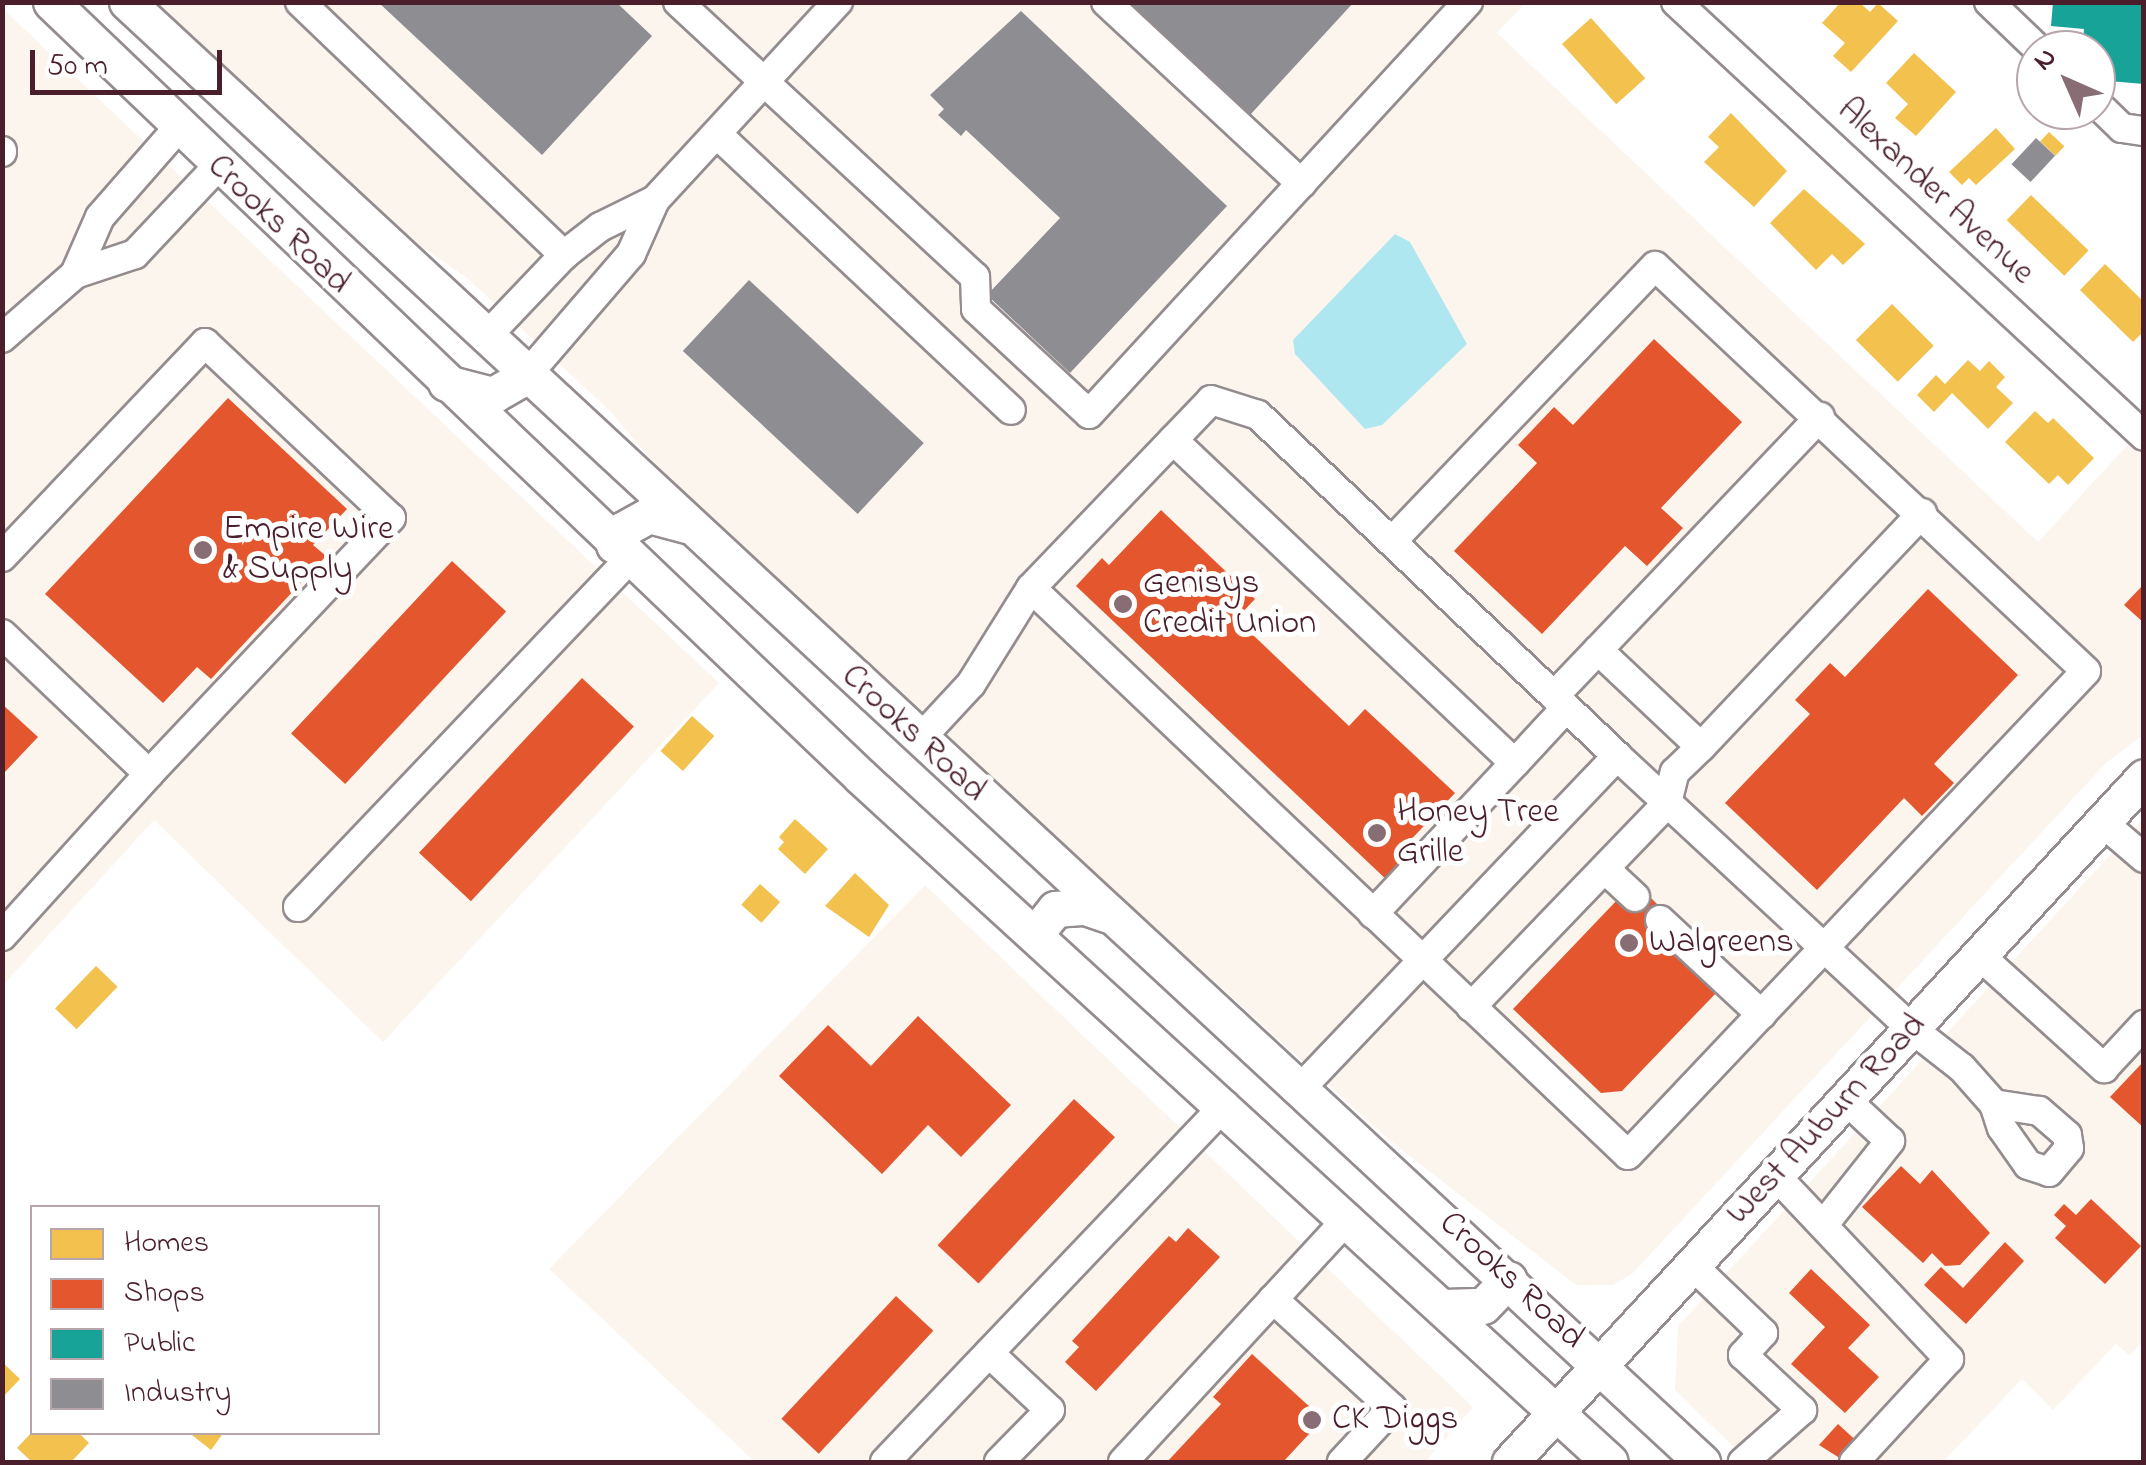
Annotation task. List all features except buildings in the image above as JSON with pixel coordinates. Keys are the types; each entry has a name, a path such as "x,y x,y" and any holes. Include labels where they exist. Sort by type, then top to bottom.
{"main road":[{"name":"Crooks Road","path":"51,2 622,552 1610,1462"},
{"name":"Crooks Road","path":"127,2 688,526 1602,1364 1702,1462"},
{"path":"178,128 208,111 263,130"},
{"path":"440,380 494,396 526,376"},
{"path":"622,552 622,530 649,514 688,526"},
{"name":"West Auburn Road","path":"1510,1462 2144,777"},
{"path":"1035,934 1042,920 1070,906 1114,917"},
{"path":"1445,1308 1483,1306 1509,1279"}],"street":[{"path":"300,2 564,255"},
{"path":"678,2 763,85 975,277 976,309 1090,414 1468,2"},
{"path":"485,338 564,255 600,228 655,200 838,2"},
{"path":"1106,2 1302,184"},
{"name":"Alexander Avenue","path":"1676,2 2144,436"},
{"path":"1989,2 2019,30"},
{"path":"2116,122 2122,128 2144,131"},
{"path":"74,274 100,217 178,128"},
{"path":"717,134 1011,410"},
{"path":"2,338 74,274 135,254 218,167"},
{"path":"526,376 632,254 655,200"},
{"path":"1031,588 1628,1155 2086,671 1655,266 1392,541"},
{"path":"2,557 205,343 391,518 148,774 2,936"},
{"path":"920,740 971,684 1031,588 1211,400 1258,414 1668,804 1912,1029 1962,1068 1994,1104"},
{"path":"1372,914 1515,763 1598,650 1820,417"},
{"path":"1173,440 1515,763"},
{"path":"1470,1007 1668,804 1675,772 1922,513"},
{"path":"298,908 622,552"},
{"path":"2,634 148,774"},
{"path":"1598,650 1700,747"},
{"path":"1300,1088 1419,958 1617,756"},
{"path":"2102,822 2144,858"},
{"path":"1605,869 1635,897"},
{"path":"1660,920 1762,1015"},
{"path":"1979,955 2104,1068 2144,1025"},
{"path":"1825,1223 1890,1141 1846,1100"},
{"path":"884,1462 1225,1106"},
{"path":"1776,1176 1825,1223 1949,1358 1854,1462"},
{"path":"1123,1462 1348,1218"},
{"path":"1692,1266 1764,1334 1744,1355 1802,1410 1744,1462"},
{"path":"1273,1299 1392,1408 1342,1462"},
{"path":"989,1353 1050,1410 998,1462"}],"shaded area":[{"path":"152,3 1525,3 1497,33 2038,542 2134,438 2143,447 2143,735 2106,763 1632,1274 1613,1285 1576,1285 1389,1140 683,498 611,412 467,278 399,231"},
{"path":"2,8 719,683 383,1042 154,820 3,985"},
{"path":"2143,819 2143,1341 2130,1356 2116,1344 2053,1410 2022,1379 1943,1462 1749,1462 1675,1390 1678,1326"},
{"path":"925,885 1473,1407 1425,1462 755,1462 549,1269"}],"water":[{"path":"1395,234 1410,242 1467,344 1382,425 1365,429 1295,354 1293,340"}],"place":[{"name":"Empire Wire & Supply","path":"203,550"},
{"name":"Genisys Credit Union","path":"1123,604"},
{"name":"Honey Tree Grille","path":"1377,833"},
{"name":"Walgreens","path":"1629,943"},
{"name":"CK Diggs","path":"1312,1420"}]}
